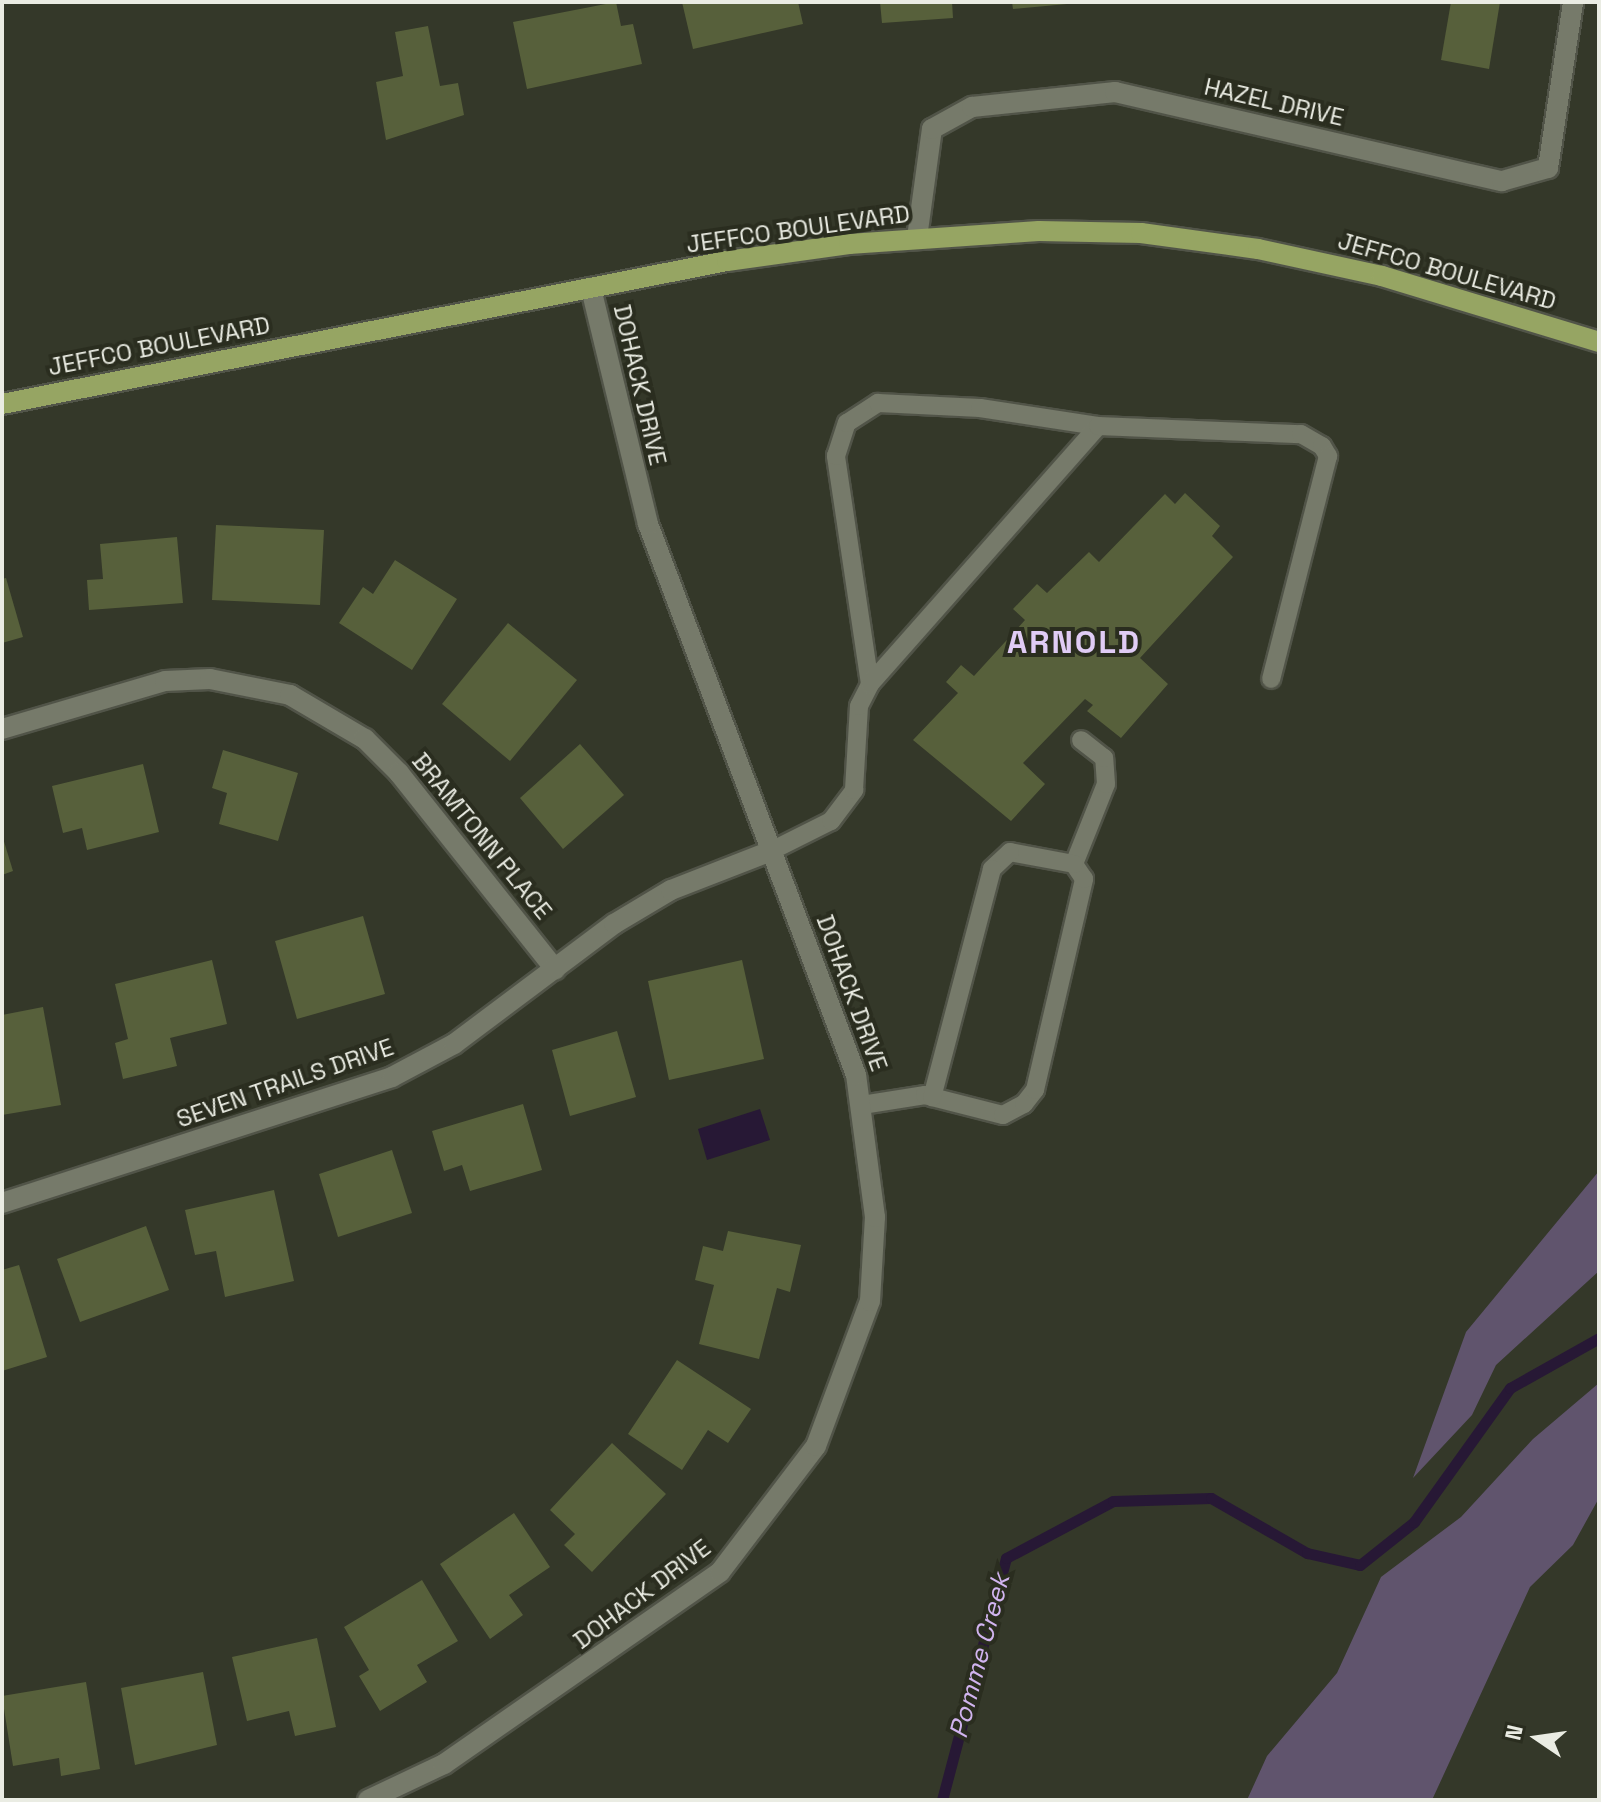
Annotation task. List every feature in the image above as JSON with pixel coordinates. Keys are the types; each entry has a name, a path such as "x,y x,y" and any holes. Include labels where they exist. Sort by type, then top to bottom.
{"main road":[{"name":"JEFFCO BOULEVARD","path":"2,404 727,261 917,238 1141,233 1258,249 1382,276 1599,342"}],"street":[{"name":"HAZEL DRIVE","path":"917,238 932,129 972,107 1115,92 1502,181 1548,168 1573,2"},
{"name":"DOHACK DRIVE","path":"368,1800 444,1764 688,1598 785,1495 841,1393 870,1301 875,1217 862,1105 648,524 591,288"},
{"name":"BRAMTONN PLACE","path":"2,729 165,681 210,679 290,695 365,739 399,773 555,969"},
{"name":"SEVEN TRAILS DRIVE","path":"2,1203 392,1077 454,1044 555,969 671,890 771,851"}],"lane":[{"path":"870,684 836,456 847,423 878,403 980,408 1098,426 1301,434 1322,446 1328,456 1271,679"},
{"path":"771,851 831,821 854,790 859,706 870,684 1098,426"},
{"path":"1074,864 1106,784 1104,758 1081,740"},
{"path":"862,1105 932,1097 1003,1115 1035,1090 1084,879 1074,864 1010,852 992,869 932,1097"}],"shaded area":[{"path":"760,1109 770,1140 707,1160 698,1129"},
{"path":"1599,1171 1599,1271 1496,1365 1472,1415 1413,1478 1466,1332"},
{"path":"1599,1383 1599,1498 1573,1545 1530,1587 1432,1800 1247,1800 1267,1756 1337,1673 1381,1577 1461,1517 1533,1439"}],"building":[{"path":"616,2 621,26 633,24 642,64 527,89 513,22"},
{"path":"682,2 798,2 803,24 693,49"},
{"path":"880,2 952,2 953,18 882,23"},
{"path":"1012,2 1067,2 1067,4 1013,9"},
{"path":"1451,2 1500,2 1489,69 1441,60"},
{"path":"428,26 440,86 458,83 464,115 386,140 376,82 403,76 395,32"},
{"path":"1185,493 1220,526 1212,536 1233,557 1140,658 1168,684 1121,738 1087,711 1093,705 1085,699 1023,763 1045,784 1011,821 913,740 958,693 946,682 961,665 974,676 1025,620 1013,609 1037,584 1047,593 1089,552 1099,562 1165,494 1175,504"},
{"path":"216,525 324,530 320,605 212,600"},
{"path":"177,537 183,603 89,610 87,580 103,579 100,544"},
{"path":"395,560 457,599 412,670 339,623 363,587 373,594"},
{"path":"6,578 23,637 2,643 2,579"},
{"path":"508,623 577,680 510,761 442,704"},
{"path":"580,744 624,795 563,849 520,798"},
{"path":"223,750 298,773 278,841 219,824 227,793 212,788"},
{"path":"143,764 159,832 87,850 82,828 63,833 52,786"},
{"path":"2,835 13,871 2,875"},
{"path":"363,916 385,994 297,1019 275,941"},
{"path":"212,960 227,1024 170,1038 177,1066 123,1079 115,1043 128,1039 115,984"},
{"path":"742,960 764,1059 669,1080 648,981"},
{"path":"43,1007 61,1105 2,1115 2,1015"},
{"path":"617,1031 636,1097 570,1116 552,1050"},
{"path":"523,1104 542,1170 470,1191 462,1165 444,1171 432,1131"},
{"path":"392,1150 412,1213 338,1237 319,1174"},
{"path":"274,1190 294,1281 225,1297 216,1251 195,1255 185,1210"},
{"path":"146,1226 169,1290 80,1322 57,1259"},
{"path":"728,1231 801,1245 790,1292 777,1288 759,1359 699,1344 714,1285 695,1280 703,1246 723,1251"},
{"path":"19,1265 47,1357 2,1371 2,1270"},
{"path":"677,1360 751,1409 728,1443 708,1430 682,1470 628,1434"},
{"path":"612,1443 666,1494 592,1572 564,1545 575,1534 550,1510"},
{"path":"514,1513 550,1567 509,1595 523,1615 490,1639 440,1564"},
{"path":"422,1580 458,1641 417,1665 427,1682 380,1711 359,1676 369,1670 344,1627"},
{"path":"317,1638 336,1727 295,1736 289,1711 247,1721 232,1657"},
{"path":"203,1672 217,1745 135,1765 121,1688"},
{"path":"86,1682 100,1769 61,1776 59,1758 13,1766 2,1696"}],"waterway":[{"name":"Pomme Creek","path":"942,1800 1006,1558 1113,1501 1211,1498 1307,1553 1360,1565 1414,1522 1510,1388 1599,1338"}],"district":[{"name":"ARNOLD","path":"1074,642"}]}
